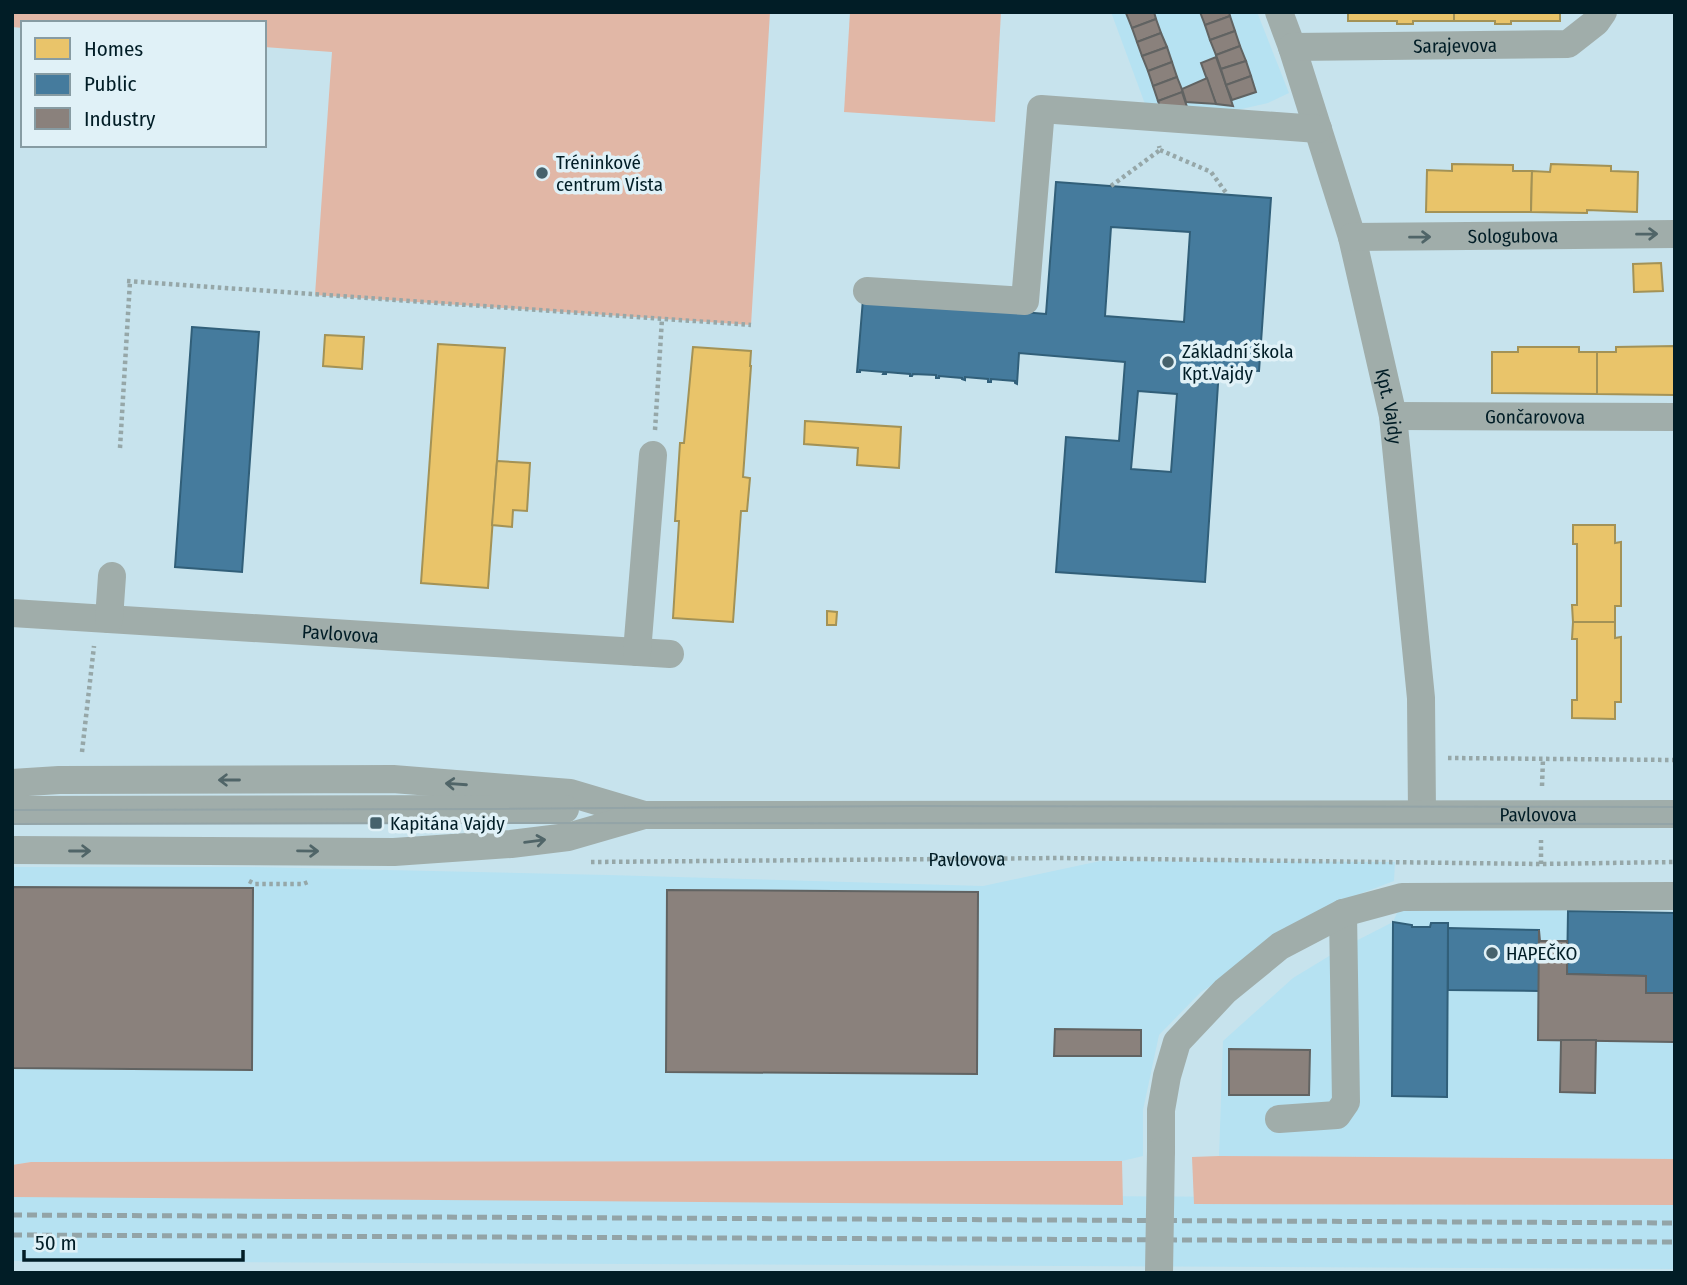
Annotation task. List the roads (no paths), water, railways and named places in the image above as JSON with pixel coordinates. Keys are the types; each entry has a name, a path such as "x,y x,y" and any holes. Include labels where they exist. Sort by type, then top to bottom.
{"street":[{"name":"Kpt. Vajdy","path":"1279,12 1352,237 1393,416 1420,698 1422,813"},
{"name":"Sarajevova","path":"1292,47 1568,44 1597,22 1603,12"},
{"path":"867,291 1025,301 1041,109 1318,129"},
{"name":"Sologubova","path":"1352,237 1675,234"},
{"name":"Gončarovova","path":"1393,416 1675,416"},
{"path":"637,652 653,455"},
{"path":"103,619 112,576"},
{"name":"Pavlovova","path":"12,613 670,654"},
{"name":"Pavlovova","path":"12,783 59,780 393,779 570,793 632,812 1675,814"},
{"path":"12,810 632,812"},
{"name":"Pavlovova","path":"12,850 419,851 568,837 632,812"},
{"path":"1159,1273 1161,1110 1177,1042 1225,991 1280,946 1343,913 1402,897 1675,896"},
{"path":"1279,1119 1337,1115 1346,1102 1343,913"}],"tram line":[{"path":"12,810 914,806 1675,807"},
{"path":"12,824 1675,824"}],"railway":[{"path":"12,1215 1675,1223"},
{"path":"12,1235 1675,1242"}],"place":[{"name":"Tréninkové centrum Vista","path":"542,173"},
{"name":"Základní škola Kpt.Vajdy","path":"1168,362"},
{"name":"Kapitána Vajdy","path":"376,823"},
{"name":"HAPEČKO","path":"1492,953"}]}
